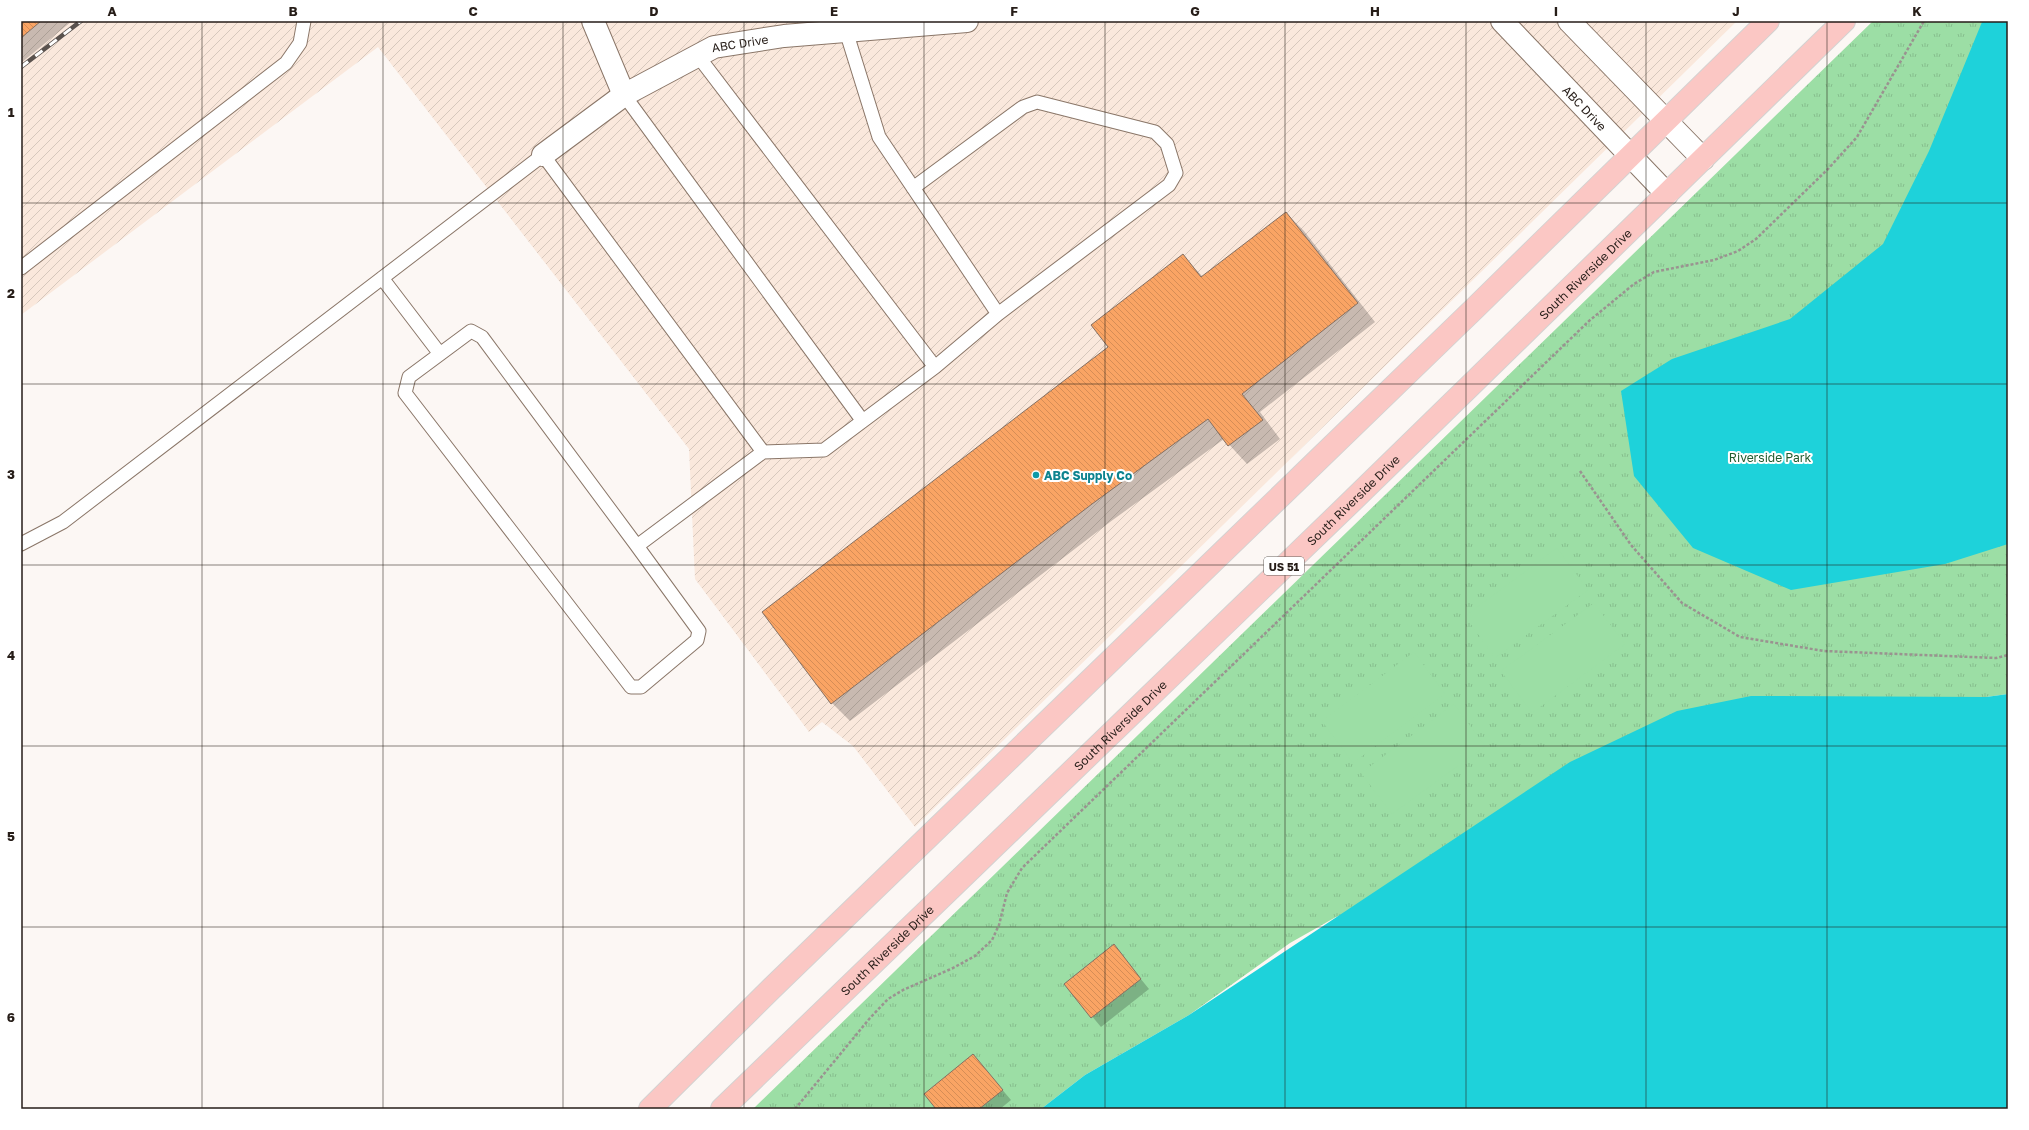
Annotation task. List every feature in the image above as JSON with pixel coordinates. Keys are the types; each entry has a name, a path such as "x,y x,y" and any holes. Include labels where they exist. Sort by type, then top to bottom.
{"main road":[{"path":"650,1109 770,990 1631,156 1768,21"},
{"name":"South Riverside Drive","path":"722,1109 1844,21"}],"street":[{"path":"593,21 624,95"},
{"name":"ABC Drive","path":"543,155 624,95 714,47 784,36 967,21"},
{"name":"ABC Drive","path":"1502,21 1667,194"},
{"path":"1570,21 1703,159"}],"lane":[{"path":"21,268 286,63 300,43 304,21"},
{"path":"846,31 879,137 998,314"},
{"path":"698,56 935,368"},
{"path":"624,95 862,420"},
{"path":"637,546 763,452 824,450 862,420 935,368 998,314 1169,185 1176,173 1167,144 1156,132 1037,102 1023,107 913,188"},
{"path":"21,544 63,522 543,155 763,452"},
{"path":"382,278 440,354"},
{"path":"471,331 482,337 637,546 699,631 697,640 642,686 631,687 406,393 409,377 471,331"}],"path":[{"path":"795,1109 870,1018 888,1000 903,990 954,968 975,956 992,940 999,925 1007,893 1022,868 1589,321 1634,284 1654,272 1714,260 1738,251 1756,239 1787,210 1828,169 1857,137 1924,21"},
{"path":"1580,470 1631,545 1682,603 1740,638 1824,651 1996,658 2008,655"}],"shaded area":[{"path":"21,21 1737,21 915,827 853,746 822,722 809,732 695,579 689,449 378,47 21,315"}],"green space":[{"name":"Riverside Park","path":"1873,21 2008,21 2008,694 1986,697 1336,917 1290,943 1189,1015 1085,1075 1041,1109 753,1109"},
{"path":"1557,548 1588,590 1495,658 1465,616"},
{"path":"1594,603 1625,644 1532,713 1501,671"},
{"path":"1414,652 1445,694 1353,763 1322,721"},
{"path":"1454,704 1485,746 1392,814 1361,773"}],"water":[{"path":"2008,21 2008,544 1945,564 1791,590 1693,548 1634,476 1621,391 1672,359 1790,319 1883,244 1929,151 1982,22"},
{"path":"2008,694 2008,1109 1041,1109 1085,1075 1189,1015 1570,762 1677,711 1751,696 1986,697"}],"building":[{"path":"21,21 41,21 21,38"},
{"name":"ABC Supply Co","path":"1286,212 1358,303 1242,394 1263,420 1228,446 1208,419 1092,504 831,704 762,612 1108,347 1091,325 1183,254 1201,277"},
{"path":"1114,944 1141,979 1091,1018 1064,984"},
{"path":"973,1054 1003,1090 979,1109 936,1109 924,1094"}],"railway":[{"path":"21,67 81,21"}],"place":[{"name":"ABC Supply Co","path":"1036,475"}]}
